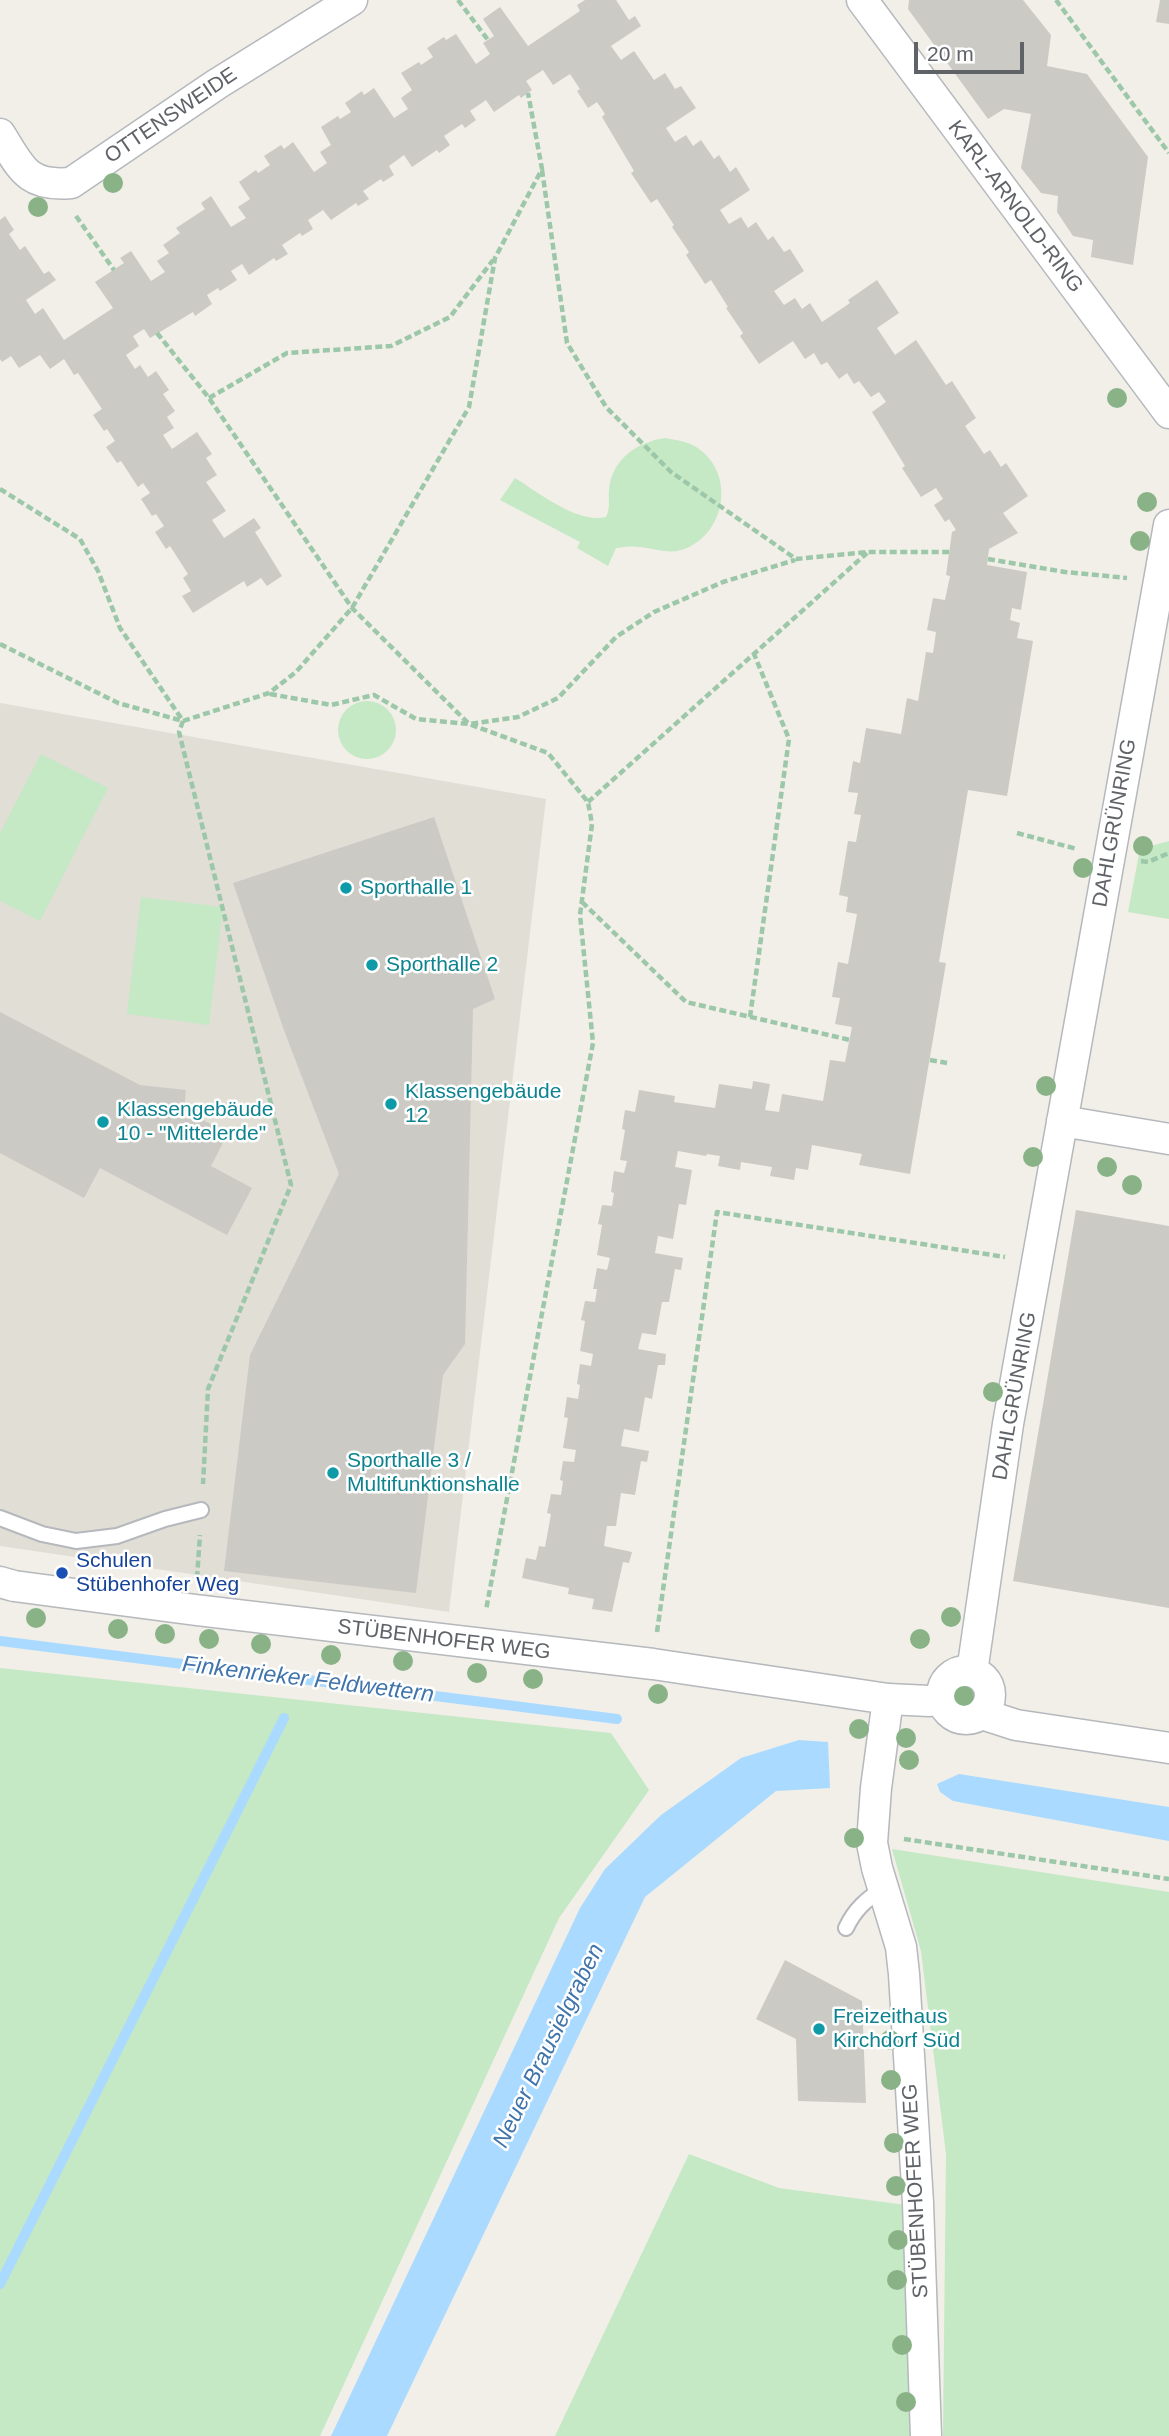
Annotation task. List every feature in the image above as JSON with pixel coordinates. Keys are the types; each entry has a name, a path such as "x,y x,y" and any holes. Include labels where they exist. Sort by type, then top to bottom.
{"street":[{"name":"OTTENSWEIDE","path":"53,185 71,183 217,84 352,0"},
{"name":"KARL-ARNOLD-RING","path":"862,0 1169,413"},
{"path":"0,134 25,174 53,185"},
{"name":"DAHLGRÜNRING","path":"972,1672 1008,1423 1169,525"},
{"path":"1062,1121 1169,1139"},
{"name":"STÜBENHOFER WEG","path":"0,1582 26,1588 196,1610 653,1664 888,1699 942,1699"},
{"path":"962,1671 972,1672 980,1675 990,1689 991,1699 982,1714 973,1719 962,1719 953,1716 946,1709 942,1699 943,1690 953,1675 962,1671"},
{"name":"STÜBENHOFER WEG","path":"888,1699 872,1834 877,1868 901,1947 905,1987 918,2203 926,2436"},
{"path":"982,1714 1016,1725 1169,1748"}],"lane":[{"path":"0,1518 42,1534 76,1541 117,1536 201,1510"},
{"path":"846,1927 858,1907 883,1888"}],"path":[{"path":"458,0 488,40"},
{"path":"1056,0 1169,153"},
{"path":"528,93 542,169 567,343 606,407 671,472 796,559"},
{"path":"209,398 288,353 391,346 450,317 495,258 542,169"},
{"path":"53,185 114,270"},
{"path":"0,644 118,703 183,721 269,693 296,672 352,608 470,407 495,258"},
{"path":"158,333 209,398 352,608 469,724 548,753 588,802 592,824 580,915 593,1043 479,1644"},
{"path":"0,489 80,539 98,571 120,628 183,721"},
{"path":"588,802 868,552"},
{"path":"269,693 331,705 374,695 416,719 469,724 518,717 558,698 616,637 653,612 723,582 796,559 868,552 949,552"},
{"path":"988,559 1065,572 1159,581"},
{"path":"750,1017 789,738 754,654"},
{"path":"183,721 179,732 291,1185 208,1390 196,1610"},
{"path":"582,901 686,1002 849,1040"},
{"path":"930,1060 947,1063"},
{"path":"653,1664 717,1212 1038,1262"},
{"path":"872,1834 1169,1879"}],"shaded area":[{"path":"0,703 546,799 449,1612 0,1546"}],"green space":[{"path":"665,438 696,447 708,457 716,469 720,483 719,512 713,525 703,537 684,549 671,551 616,548 608,566 577,548 580,542 500,500 515,478 571,512 595,518 606,517 615,469 636,448"},
{"path":"361,701 373,701 388,709 396,724 396,736 388,751 373,759 361,759 346,751 338,736 338,724 346,709"},
{"path":"41,754 108,788 40,921 0,901 0,833"},
{"path":"1169,841 1169,919 1128,912 1140,849"},
{"path":"141,897 223,907 209,1025 127,1014"},
{"path":"0,1668 611,1733 649,1790 559,1918 320,2436 0,2436"},
{"path":"892,1849 1169,1892 1169,2436 943,2436 946,2154 921,1951"},
{"path":"689,2154 779,2188 913,2206 911,2436 555,2436"}],"water":[{"name":"Neuer Brausielgraben","path":"799,1740 828,1742 830,1788 776,1791 645,1897 387,2436 331,2436 580,1908 605,1869 661,1815 741,1758"},
{"path":"959,1774 1169,1807 1169,1841 953,1801 940,1792 937,1784"}],"building":[{"path":"585,0 616,0 629,20 635,16 641,26 611,46 621,60 634,51 654,80 665,73 675,89 681,86 696,108 666,128 675,142 686,135 693,146 701,140 714,159 719,155 730,172 736,167 750,190 720,210 729,224 741,217 748,228 756,222 768,240 773,236 784,252 790,249 804,271 774,291 784,305 795,298 802,309 810,303 822,322 877,280 899,313 877,328 895,355 916,340 946,385 952,381 976,418 965,426 984,454 990,450 1001,467 1006,463 1028,496 1003,513 1018,533 989,549 987,565 1027,572 1021,610 1012,608 1010,620 1020,623 1017,638 1033,641 1007,796 968,790 939,962 946,963 910,1174 859,1165 862,1154 812,1145 808,1170 796,1168 794,1180 770,1176 772,1167 741,1162 740,1170 718,1166 720,1156 678,1151 675,1167 692,1170 686,1205 679,1204 673,1239 658,1236 655,1253 683,1258 681,1270 675,1269 669,1302 662,1302 656,1335 642,1333 638,1349 666,1354 665,1365 658,1365 652,1399 645,1397 639,1432 624,1429 621,1446 649,1451 647,1462 641,1461 635,1495 621,1493 616,1526 607,1526 604,1546 632,1552 629,1563 623,1562 612,1612 592,1609 594,1599 568,1594 569,1588 522,1578 526,1558 536,1560 539,1546 545,1547 551,1514 547,1513 551,1494 561,1495 563,1461 574,1462 576,1450 563,1448 568,1418 564,1417 567,1397 578,1399 580,1364 591,1366 593,1354 580,1351 585,1321 581,1320 585,1301 595,1302 597,1289 593,1289 597,1268 607,1270 610,1258 597,1255 602,1225 598,1224 602,1205 612,1206 614,1171 624,1173 627,1161 620,1160 625,1110 635,1112 639,1090 675,1096 674,1102 715,1108 719,1084 752,1089 753,1081 770,1084 765,1110 779,1112 782,1094 823,1101 830,1060 845,1062 852,1027 835,1024 840,998 832,997 838,962 848,964 857,914 846,912 848,897 839,895 848,841 856,842 861,815 854,814 858,793 848,792 853,761 860,763 866,728 901,734 907,698 918,701 926,652 933,653 936,632 927,630 933,598 945,600 950,576 946,575 952,532 956,530 949,519 945,522 934,505 943,499 936,488 921,497 902,468 905,466 872,412 886,402 879,392 871,397 859,381 854,384 847,373 839,379 827,362 821,365 814,353 805,359 793,341 759,364 740,336 743,333 711,280 705,284 686,255 689,252 657,199 651,203 631,173 634,171 602,117 605,114 597,102 588,108 570,74 553,85 543,70 526,81 532,90 521,98 519,95 494,112 486,100 470,111 476,120 465,128 462,124 444,136 450,145 439,153 437,150 412,167 404,155 389,166 394,175 383,182 381,179 363,191 369,199 358,206 356,203 331,220 323,210 308,220 313,229 302,236 300,233 282,245 288,254 276,261 274,258 249,275 242,264 231,271 237,280 220,291 218,288 207,295 212,304 195,316 193,312 150,338 144,329 133,336 139,346 126,355 135,369 140,365 148,377 156,371 169,390 163,394 175,411 167,417 174,428 163,435 172,449 197,432 212,454 206,458 217,475 206,482 226,511 212,520 224,538 254,518 261,528 255,532 282,576 267,586 261,578 247,587 244,581 193,613 182,596 191,591 183,578 188,574 170,546 166,549 155,532 164,526 156,514 152,516 141,499 150,493 143,483 138,487 121,461 117,463 106,447 115,441 93,415 102,409 78,373 74,375 64,359 50,369 40,355 19,368 11,356 2,362 0,359 0,220 5,216 14,230 9,234 20,250 25,246 44,274 49,271 56,280 26,300 35,314 43,308 64,340 113,308 95,282 124,263 120,258 131,251 151,281 165,272 157,261 169,253 163,245 180,233 176,228 205,209 201,203 211,196 231,227 246,218 238,207 250,199 239,182 256,170 258,173 270,165 264,156 281,145 284,149 293,142 314,172 327,163 320,152 331,145 321,127 338,116 340,119 351,112 345,103 362,91 364,95 374,88 394,118 408,109 401,98 412,90 401,73 433,57 427,48 444,37 446,40 456,34 476,64 490,54 483,43 494,36 483,19 500,7 528,46 580,11 577,5"},
{"path":"909,0 1023,0 1051,35 1047,66 1087,74 1148,157 1133,265 1091,257 1093,240 1073,236 1057,212 1058,196 1041,193 1021,168 1031,114 1004,109 988,119 908,9"},
{"path":"1160,0 1169,0 1169,24 1156,22"},
{"path":"434,817 495,999 473,1009 465,1344 443,1375 416,1593 224,1571 250,1355 339,1174 285,1033 233,883"},
{"name":"Klassengebäude 10 - \"Mittelerde\"","path":"0,1012 140,1085 186,1090 184,1110 228,1133 211,1166 252,1188 227,1235 100,1168 84,1198 0,1153"},
{"path":"1076,1210 1169,1226 1169,1608 1013,1581"},
{"name":"Freizeithaus Kirchdorf Süd","path":"785,1960 862,2001 866,2103 798,2101 796,2039 756,2019"}],"waterway":[{"name":"Finkenrieker Feldwettern","path":"0,1641 617,1719"},
{"path":"0,2284 284,1718"}],"place":[{"name":"Sporthalle 1","path":"346,888"},
{"name":"Sporthalle 2","path":"372,965"},
{"name":"Klassengebäude 12","path":"391,1104"},
{"name":"Klassengebäude 10 - \"Mittelerde\"","path":"103,1122"},
{"name":"Sporthalle 3 / Multifunktionshalle","path":"333,1473"},
{"name":"Schulen Stübenhofer Weg","path":"62,1573"},
{"name":"Freizeithaus Kirchdorf Süd","path":"819,2029"}]}
